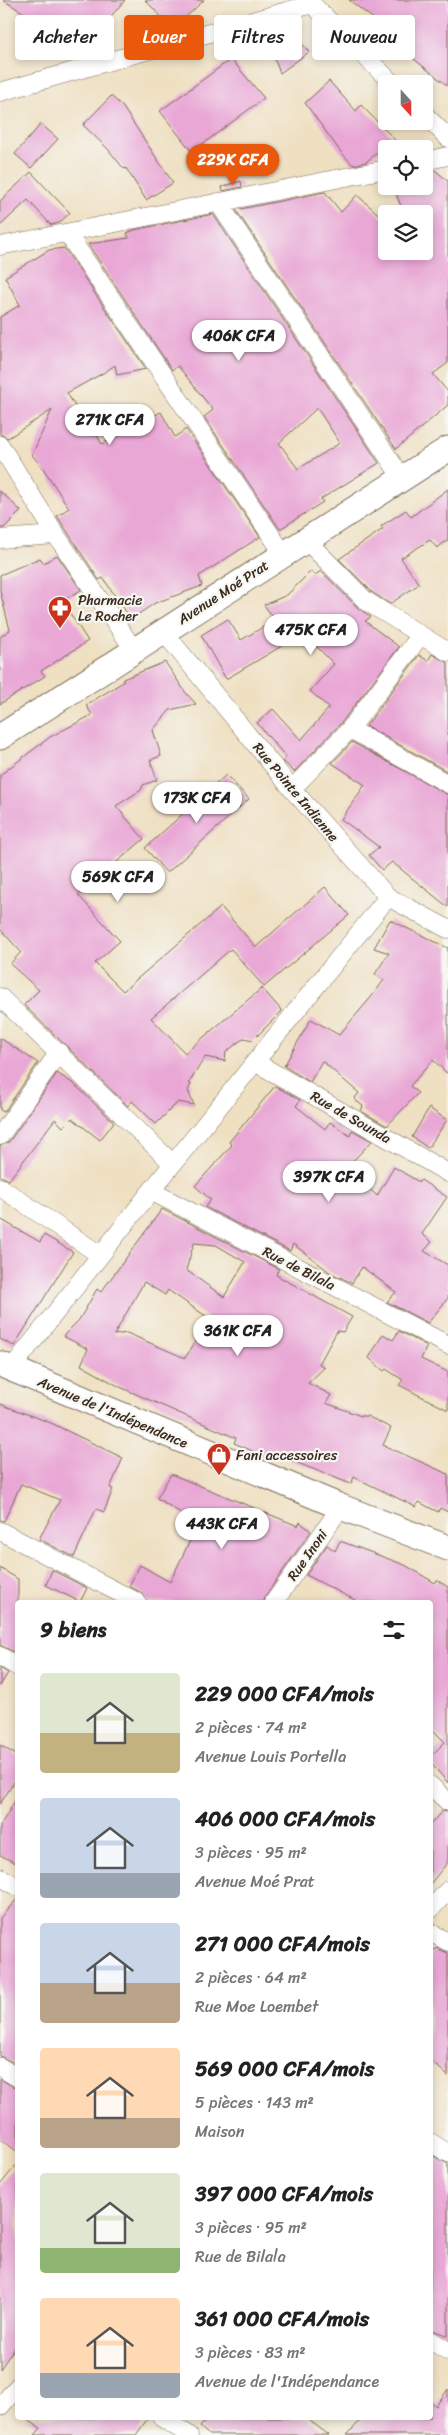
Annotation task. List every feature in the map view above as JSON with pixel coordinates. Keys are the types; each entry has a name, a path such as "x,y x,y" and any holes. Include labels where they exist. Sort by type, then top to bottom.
{"street":[{"path":"0,92 310,2 384,75"},
{"path":"433,123 448,138"},
{"path":"433,159 448,156"},
{"path":"0,246 378,170"},
{"path":"218,202 402,478"},
{"path":"67,232 284,553"},
{"path":"0,445 56,535 134,650"},
{"name":"Avenue Moé Prat","path":"0,737 284,553 446,452"},
{"path":"0,539 56,535"},
{"path":"306,540 366,600 448,652"},
{"name":"Rue Pointe Indienne","path":"163,631 292,789 388,897 448,930"},
{"path":"292,789 350,729 420,636"},
{"path":"350,729 448,784"},
{"path":"5,1367 100,1255 388,897"},
{"path":"0,997 173,1164"},
{"path":"0,1136 59,1052"},
{"name":"Rue de Sounda","path":"255,1062 448,1173"},
{"path":"0,1187 100,1255"},
{"name":"Rue de Bilala","path":"151,1191 448,1344"},
{"name":"Avenue de l'Indépendance","path":"5,1367 341,1507 448,1548"},
{"name":"Rue Inoni","path":"275,1600 341,1507"},
{"path":"0,1531 133,1600"},
{"path":"0,1656 15,1665"},
{"path":"433,1788 448,1802"},
{"path":"0,1877 15,1885"},
{"path":"433,1907 448,1890"},
{"path":"433,1934 448,1942"},
{"path":"0,2067 15,2076"},
{"path":"433,2144 448,2152"},
{"path":"433,2342 448,2352"},
{"path":"0,2407 15,2390"},
{"path":"165,2420 189,2435"}],"building":[{"path":"3,0 125,0 112,15 27,15"},
{"path":"145,0 204,0 188,15 159,15"},
{"path":"349,0 448,0 448,86 415,60 415,15 368,15"},
{"path":"302,44 309,52 302,57"},
{"path":"230,60 232,60 264,98 192,152 160,111"},
{"path":"275,60 298,60 280,73"},
{"path":"329,81 356,111 361,105 378,122 378,130 385,130 395,140 378,140 378,152 366,162 353,165 340,151 305,103"},
{"path":"111,96 122,106 173,183 146,200 126,168 124,169 108,149 83,125"},
{"path":"41,124 58,139 31,168 15,154"},
{"path":"433,170 448,181 448,363 433,374 448,392 448,405 396,449 236,210 325,192 341,212 357,195 378,214 378,260 433,260 433,205 400,205 397,195 433,195"},
{"path":"31,172 70,213 59,223 51,225 28,200 0,226 0,201"},
{"path":"241,181 242,187 223,191 222,187"},
{"path":"213,214 379,463 321,499 323,502 280,529 204,417 213,410 178,366 172,370 88,244 129,238 127,233","holes":["317,408 340,443 298,469 279,443"]},
{"path":"64,248 146,369 117,375 115,365 67,393 93,436 96,434 102,444 161,412 175,437 186,429 260,537 199,576 202,586 155,603 131,619 103,578 99,580 57,516 69,508 43,468 32,455 52,410 8,438 0,434 0,317 20,305 5,277 49,250"},
{"path":"448,489 448,540 437,548 430,540 401,558 419,584 390,604 373,593 339,559 383,529 381,526 406,510 411,517"},
{"path":"0,491 21,511 4,528 0,528"},
{"path":"57,555 81,590 62,601 88,641 41,671 45,676 0,704 0,637 10,630 0,591 0,575 40,558 44,563"},
{"path":"311,571 315,575 321,571 358,608 371,617 365,621 399,647 342,722 294,772 283,761 286,757 257,723 273,709 301,740 329,708 310,691 334,664 305,635 295,642 292,640 226,679 201,635 228,619 241,640 275,620 264,605 287,595"},
{"path":"432,654 448,663 448,772 366,726 419,655 428,661"},
{"path":"165,662 186,693 196,704 170,710 153,730 161,756 150,760 157,780 143,785 141,790 116,806 144,839 78,895 120,941 95,963 123,991 221,907 256,947 325,887 349,915 264,987 231,949 151,1018 185,1053 262,988 282,1011 253,1040 244,1038 226,1052 225,1061 205,1057 189,1083 191,1084 188,1091 194,1105 178,1102 156,1124 132,1101 128,1106 24,1005 39,990 10,964 21,952 0,929 0,775 50,737 92,715 86,705 123,682 123,679"},
{"path":"352,742 448,795 448,907 392,862 382,870 369,855 379,847 341,819 365,785 332,763"},
{"path":"226,775 249,799 167,873 145,848"},
{"path":"390,920 448,948 448,1074 433,1060 410,1086 418,1093 387,1126 361,1111 363,1106 354,1099 359,1093 322,1061 310,1082 284,1066 311,1019 339,1035 384,980 375,974 389,953 374,948"},
{"path":"0,1038 38,1063 4,1112 0,1110"},
{"path":"57,1073 74,1084 114,1122 100,1140 72,1118 63,1127 55,1119 9,1180 0,1176 0,1146 9,1142"},
{"path":"275,1086 300,1100 296,1106 325,1129 330,1122 350,1136 352,1130 372,1141 347,1167 377,1196 394,1167 419,1182 421,1180 447,1197 422,1234 432,1242 424,1251 448,1265 448,1298 428,1323 387,1302 396,1292 362,1267 352,1283 331,1273 293,1244 290,1251 205,1207 211,1200 195,1186 232,1145 229,1142"},
{"path":"429,1108 447,1120 428,1148 412,1137"},
{"path":"162,1209 279,1269 276,1275 352,1317 343,1332 337,1331 319,1364 325,1367 308,1383 331,1395 326,1403 361,1416 367,1416 391,1428 383,1445 448,1474 448,1512 440,1508 438,1512 419,1502 416,1507 354,1477 351,1484 275,1454 273,1460 234,1443 236,1438 120,1387 81,1365 88,1349 63,1336 79,1320 97,1289 101,1292","holes":["194,1243 216,1245 245,1262 224,1297 186,1270","144,1282 165,1295 168,1290 210,1319 185,1358 127,1333 114,1335"]},
{"path":"0,1219 40,1242 44,1235 73,1252 14,1346 0,1339"},
{"path":"399,1331 427,1346 421,1359 448,1372 448,1410 399,1385 403,1380 386,1369 384,1371 369,1358 383,1334 393,1340"},
{"path":"0,1404 51,1423 123,1458 110,1488 113,1489 104,1512 96,1509 74,1557 39,1539 60,1500 21,1484 4,1521 0,1520"},
{"path":"171,1474 298,1526 300,1522 311,1531 265,1596 264,1600 146,1600 142,1593 129,1586 140,1565 170,1582 198,1524 157,1498"},
{"path":"340,1541 405,1565 435,1583 437,1580 448,1587 448,1783 433,1766 433,1754 445,1742 433,1730 433,1600 355,1600 306,1575 327,1545 335,1551"},
{"path":"0,1568 18,1579 18,1600 15,1600 15,1652 0,1645"},
{"path":"52,1570 87,1588 81,1600 76,1600 46,1585"},
{"path":"0,1668 8,1673 0,1686"},
{"path":"0,1745 15,1754 15,1781 0,1804"},
{"path":"15,1801 15,1862 0,1855 0,1826"},
{"path":"442,1811 448,1812 448,1862 433,1880 433,1822"},
{"path":"15,1901 15,2064 0,2056 0,1918"},
{"path":"436,1948 448,1953 448,2076 433,2063 433,1951"},
{"path":"0,2079 15,2087 15,2150 0,2139"},
{"path":"433,2156 448,2164 448,2336 433,2330"},
{"path":"15,2167 15,2347 0,2369 0,2185"},
{"path":"448,2389 448,2435 347,2435 361,2420 433,2420 433,2404 436,2406"},
{"path":"27,2420 147,2420 136,2435 35,2435 41,2428"},
{"path":"206,2420 309,2420 329,2435 209,2435 200,2427"}],"place":[{"name":"Pharmacie Le Rocher","path":"60,629"},
{"name":"Fani accessoires","path":"219,1476"}]}
